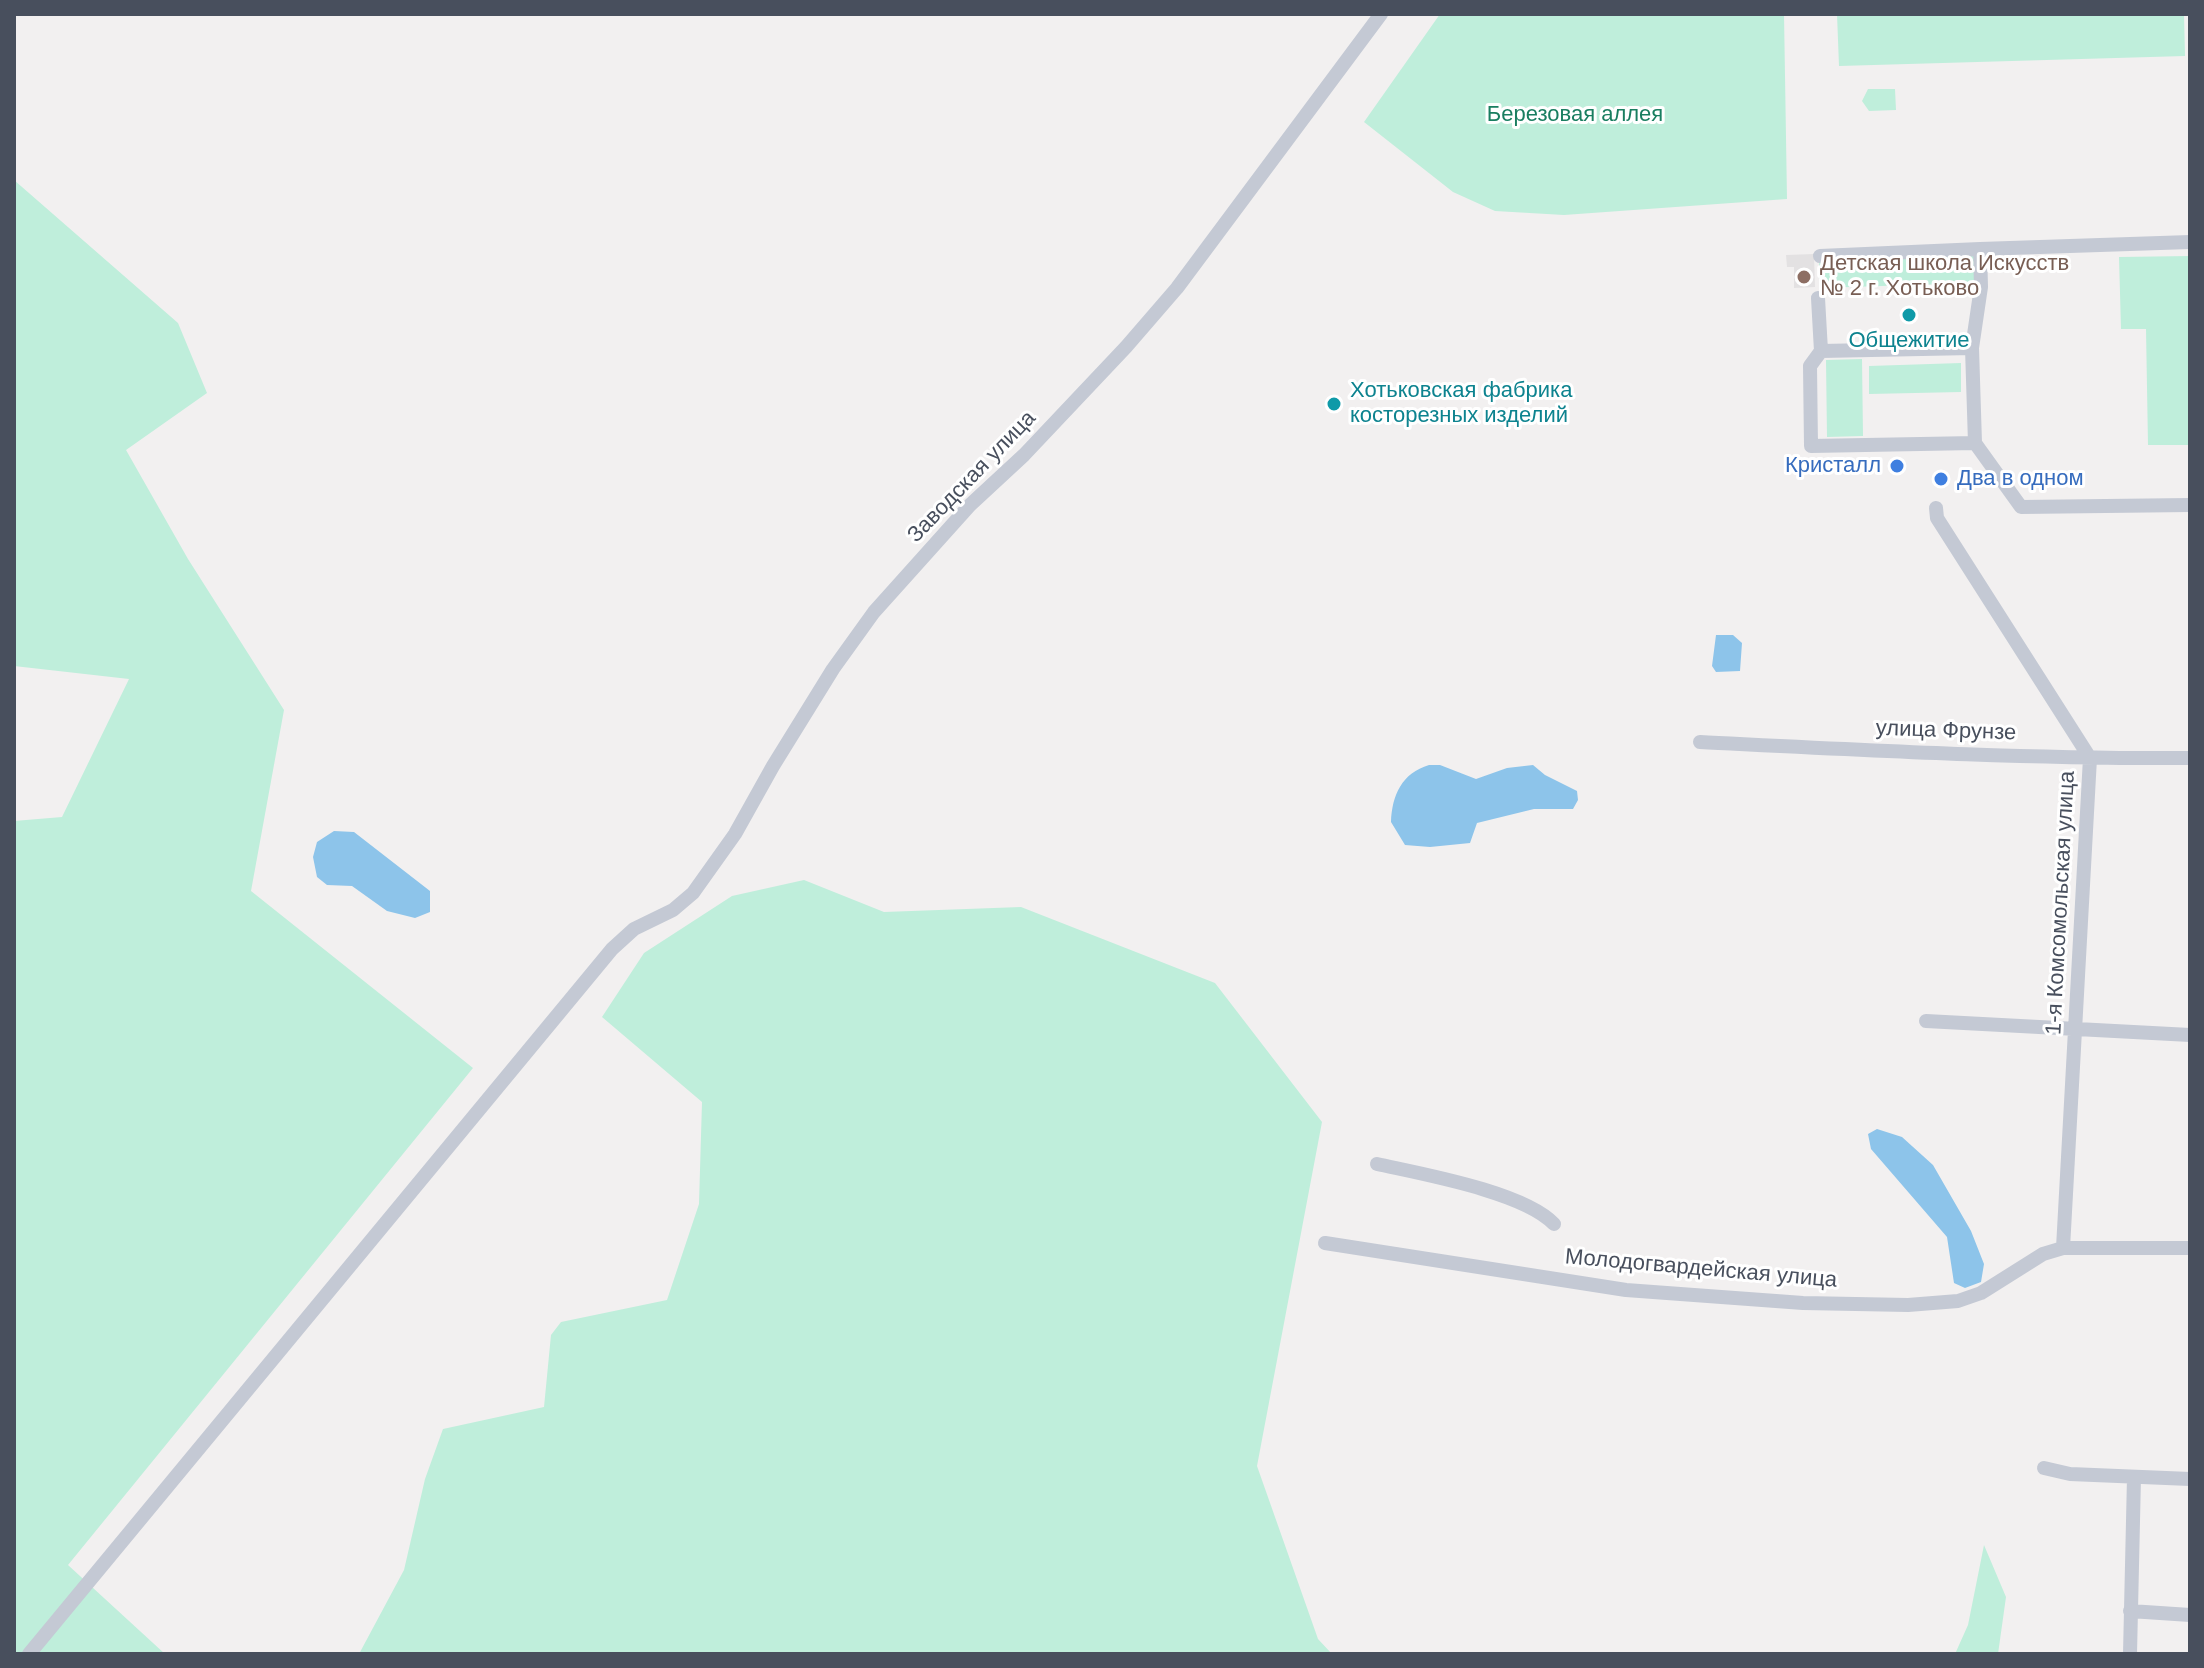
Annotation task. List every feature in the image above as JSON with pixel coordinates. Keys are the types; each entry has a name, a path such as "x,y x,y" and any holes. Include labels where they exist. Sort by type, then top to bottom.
{"street":[{"name":"Заводская улица","path":"29,1654 622,938 682,904 693,893 735,834 833,669 874,612 970,505 1024,455 1126,347 1177,288 1381,14"},
{"path":"1820,256 2190,242"},
{"path":"1980,249 1981,287 1972,348 1975,443 2021,507 2190,505"},
{"path":"1818,298 1821,351 1810,366 1811,446 1975,443"},
{"path":"1821,351 1972,348"},
{"name":"1-я Комсомольская улица","path":"1936,508 1937,518 2090,758 2063,1248"},
{"name":"улица Фрунзе","path":"1700,742 2090,758 2190,758"},
{"path":"1926,1021 2190,1035"},
{"path":"1377,1164 1451,1181 1533,1207 1554,1224"},
{"name":"Молодогвардейская улица","path":"1325,1243 1626,1290 1803,1303 1908,1305 1958,1301 1981,1293 2043,1254 2063,1248"},
{"path":"2063,1248 2190,1248"},
{"path":"2044,1468 2070,1474 2190,1479"},
{"path":"2130,1654 2134,1477"},
{"path":"2130,1611 2190,1615"}],"shaded area":[{"name":"Детская школа Искусств № 2 г. Хотьково","path":"1814,254 1815,287 1794,288 1794,267 1787,267 1786,255"}],"green space":[{"name":"Березовая аллея","path":"1440,14 1784,14 1787,199 1564,215 1495,211 1453,192 1364,122"},
{"path":"1837,14 2184,14 2185,56 1839,66"},
{"path":"1868,89 1895,89 1896,110 1869,111 1862,101"},
{"path":"14,180 178,323 207,393 126,450 188,559 284,710 251,891 473,1068 68,1565 165,1654 14,1654 14,821 62,817 129,679 14,666"},
{"path":"1974,254 1975,283 1820,288 1819,260"},
{"path":"2190,256 2190,445 2148,445 2146,329 2121,329 2119,257"},
{"path":"1862,359 1863,436 1827,437 1826,360"},
{"path":"1961,363 1961,392 1869,394 1869,366"},
{"path":"804,880 884,912 1021,907 1215,983 1322,1122 1257,1466 1318,1639 1332,1654 359,1654 404,1570 425,1479 443,1429 544,1407 551,1335 561,1322 667,1300 699,1204 702,1102 602,1017 644,953 732,896"},
{"path":"1984,1545 2006,1597 1998,1654 1955,1654 1968,1625"}],"water":[{"path":"1716,635 1733,635 1742,643 1740,671 1716,672 1712,666"},
{"path":"1429,765 1440,765 1476,779 1507,768 1533,765 1545,775 1577,791 1578,800 1573,809 1534,809 1477,823 1470,843 1430,847 1405,845 1391,822 1396,794 1405,779"},
{"path":"334,831 354,832 430,891 430,912 415,918 387,911 352,886 327,885 317,877 313,857 317,842"},
{"path":"1877,1129 1902,1137 1933,1165 1971,1231 1984,1264 1981,1282 1965,1288 1954,1283 1947,1237 1871,1149 1868,1134"}],"place":[{"name":"Детская школа Искусств № 2 г. Хотьково","path":"1804,277"},
{"name":"Общежитие","path":"1909,315"},
{"name":"Хотьковская фабрика косторезных изделий","path":"1334,404"},
{"name":"Кристалл","path":"1897,466"},
{"name":"Два в одном","path":"1941,479"}]}
